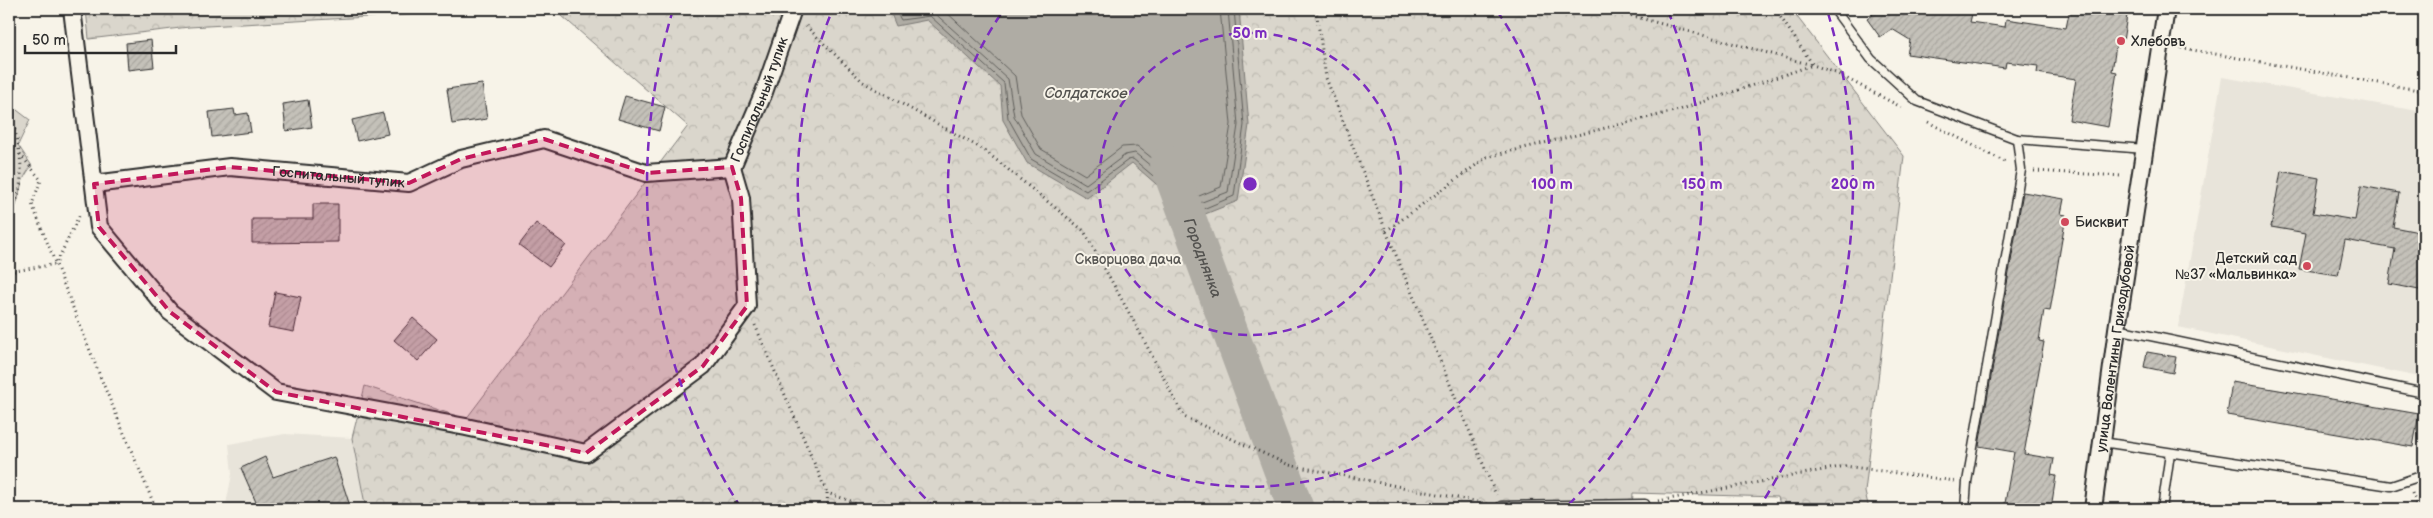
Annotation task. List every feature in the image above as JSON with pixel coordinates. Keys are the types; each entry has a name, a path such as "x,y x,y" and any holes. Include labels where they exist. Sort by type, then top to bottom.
{"street":[{"path":"72,9 99,227 170,312 276,392 466,427 586,453 703,366 747,306 741,198 732,167"},
{"name":"улица Валентины Гризодубовой","path":"2093,509 2117,328 2166,9"},
{"name":"Госпитальный тупик","path":"94,184 230,167 409,183 462,159 544,138 646,173 732,167 764,92 793,11"}],"lane":[{"path":"1834,9 1871,58 1917,101 2016,139 2145,149"},
{"path":"1965,509 1967,482 2021,170 2016,139"},
{"path":"2117,328 2424,394"},
{"path":"2102,442 2391,486 2424,475"},
{"path":"2162,509 2170,453"},
{"path":"1501,506 1645,507"}],"path":[{"path":"1316,9 1326,78 1386,231 1501,506"},
{"path":"1386,231 1487,156 1679,110 1813,65 1607,9"},
{"path":"793,11 863,82 984,150 1084,231 1184,417 1289,465 1501,506"},
{"path":"2161,44 2424,91"},
{"path":"9,105 20,154 22,178 17,203 9,217"},
{"path":"20,154 41,180 32,204 102,381 156,509"},
{"path":"56,264 81,211"},
{"path":"9,272 56,264"},
{"path":"747,306 826,493 828,509"},
{"path":"1645,507 1844,466 1967,482"},
{"path":"826,493 851,501 861,509"}],"highlighted area":[{"path":"544,139 646,173 732,167 741,198 747,306 703,366 586,453 276,392 170,312 99,227 94,184 230,167 409,183 461,159"}],"shaded area":[{"name":"Детский сад №37 «Мальвинка»","path":"2222,77 2424,112 2424,378 2178,327"},
{"path":"285,434 352,438 366,509 225,509 232,474 229,444"}],"green space":[{"path":"86,9 510,9 189,27 89,39"},
{"name":"Скворцова дача","path":"554,9 1791,9 1904,156 1865,492 1869,509 1781,509 1778,497 1633,493 1632,509 366,509 352,438 365,386 466,419 688,126"},
{"path":"9,104 30,120 18,145 32,166 23,180 16,205 9,219"}],"water":[{"name":"Солдатское","path":"889,9 1239,9 1249,125 1238,201 1195,218 1132,163 1087,198 1027,163 1003,120 1000,86 927,20 896,26"}],"building":[{"path":"1868,9 1931,9 1972,14 1970,22 2005,27 2006,19 2066,28 2070,9 2128,9 2123,41 2117,40 2112,71 2117,72 2108,127 2069,120 2076,79 2037,73 2038,66 2006,62 2005,68 1907,54 1910,40 1892,29 1880,37 1867,19 1873,15"},
{"path":"151,40 154,67 128,70 126,43"},
{"path":"482,84 487,119 452,124 447,89"},
{"path":"625,96 665,107 659,131 618,119"},
{"path":"308,100 312,127 286,131 283,104"},
{"path":"234,109 235,115 248,113 251,132 212,137 209,112"},
{"path":"383,113 388,134 357,141 352,120"},
{"path":"2281,171 2319,178 2313,213 2355,220 2361,186 2399,193 2393,227 2424,233 2424,291 2389,284 2395,249 2345,240 2338,275 2299,269 2306,233 2271,227"},
{"path":"2023,192 2064,199 2061,214 2066,215 2050,311 2044,310 2039,341 2044,342 2024,454 2054,459 2051,475 2056,476 2051,509 2004,509 2014,452 1979,446"},
{"path":"313,204 338,204 338,242 252,243 252,219 313,219"},
{"path":"536,223 566,245 549,267 519,245"},
{"path":"275,292 301,297 294,332 268,327"},
{"path":"413,318 437,339 418,361 394,340"},
{"path":"2147,352 2176,357 2173,373 2144,367"},
{"path":"2232,382 2419,414 2413,447 2227,415"},
{"path":"265,457 273,477 334,457 350,506 339,509 259,509 241,468"}],"waterway":[{"name":"Городнянка","path":"1168,164 1296,509"}],"place":[{"name":"Хлебовъ","path":"2121,41"},
{"name":"Бисквит","path":"2065,222"},
{"name":"Детский сад №37 «Мальвинка»","path":"2307,266"}]}
